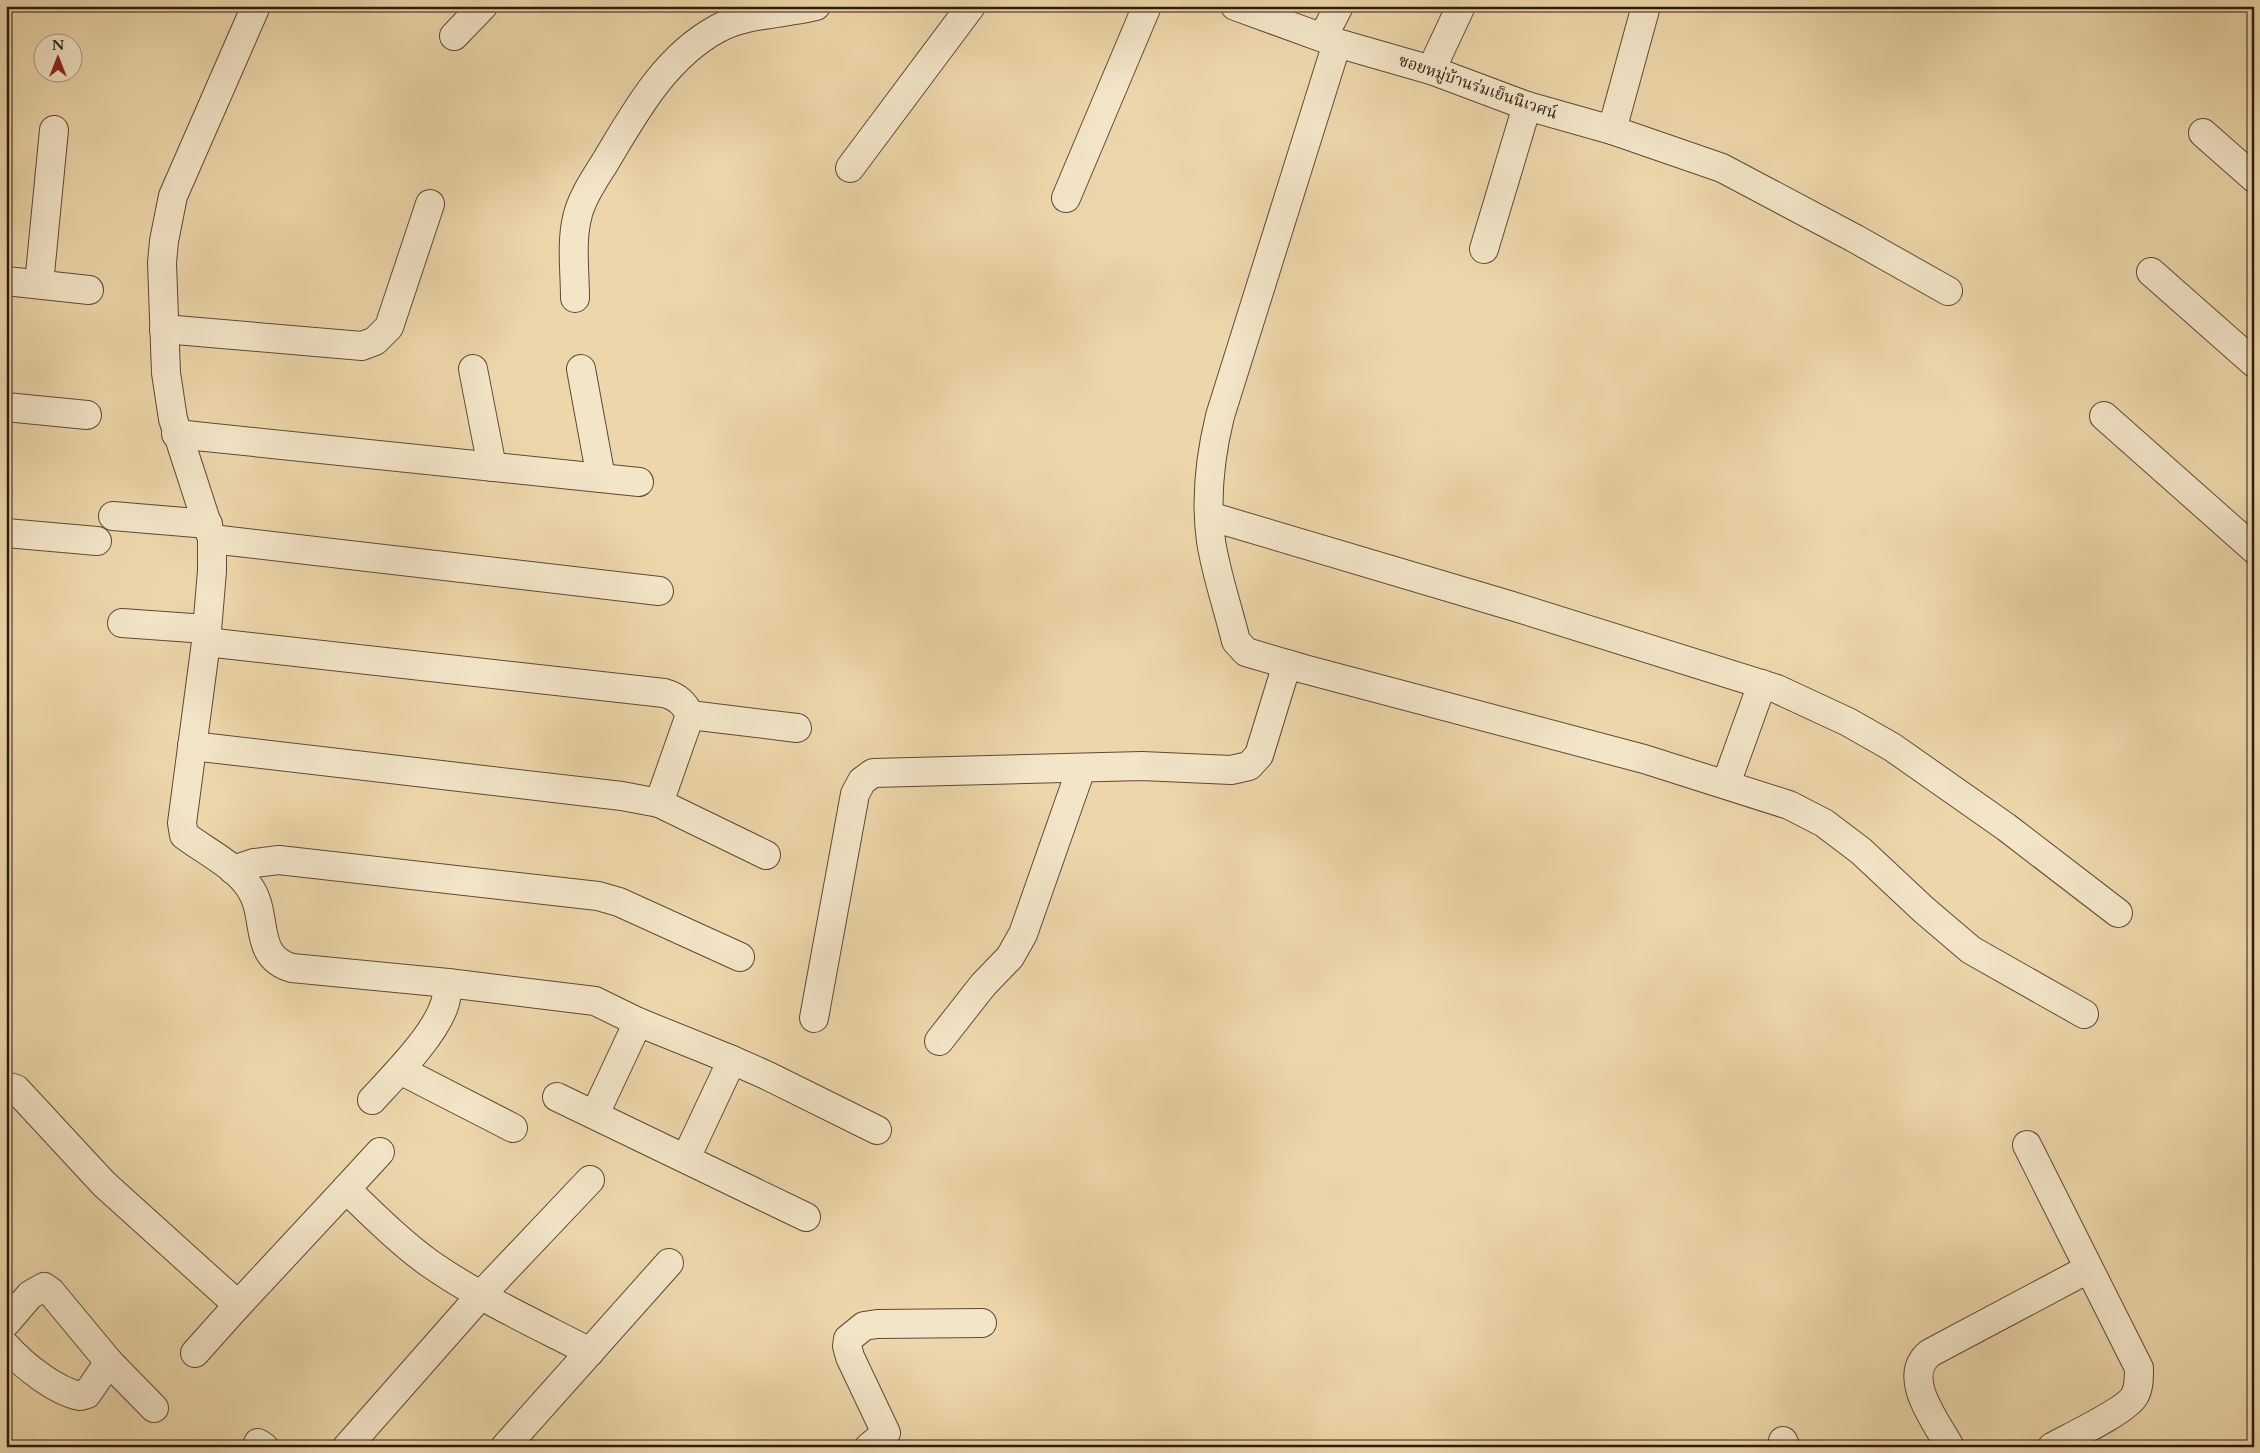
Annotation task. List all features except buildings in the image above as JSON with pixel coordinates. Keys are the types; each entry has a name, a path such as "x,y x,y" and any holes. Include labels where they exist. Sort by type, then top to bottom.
{"street":[{"path":"256,6 173,196 163,256 166,373 176,434 210,532 212,570 206,636 182,823 184,835 233,870 250,888 256,901 266,945 271,957 279,964 292,968 448,983 595,1001 638,1022 766,1075 877,1130"},
{"path":"454,36 483,6"},
{"path":"575,298 574,244 577,217 589,190 654,85 686,49 718,28 747,19 816,6"},
{"path":"850,168 970,6"},
{"path":"1066,198 1147,6"},
{"name":"ซอยหมู่บ้านร่มเย็นนิเวศน์","path":"1235,6 1283,14 1330,40 1431,70 1527,106 1612,130 1722,168 1854,238 1948,291"},
{"path":"1339,6 1212,448 1208,484 1211,541 1236,641 1246,652 1644,759 1789,805 1824,823 1861,851 1924,910 1971,950 2084,1014"},
{"path":"1431,70 1461,6"},
{"path":"1612,130 1646,6"},
{"path":"1484,249 1527,106"},
{"path":"39,284 54,130"},
{"path":"2203,133 2254,178"},
{"path":"164,329 362,346 375,341 389,327 430,204"},
{"path":"2151,272 2254,363"},
{"path":"6,281 89,290"},
{"path":"473,370 492,467"},
{"path":"581,370 600,478"},
{"path":"6,407 87,415"},
{"path":"2104,416 2254,550"},
{"path":"176,434 639,482"},
{"path":"112,516 210,532 659,592"},
{"path":"1209,516 1249,526 1762,684 1848,722 1892,747 2006,826 2118,913"},
{"path":"6,533 97,542"},
{"path":"122,623 206,636 664,693 673,696 684,704 690,715 659,804"},
{"path":"814,1018 855,794 862,781 873,773 887,771 1081,769 1142,766 1231,770 1249,766 1258,754 1287,664"},
{"path":"1726,784 1762,684"},
{"path":"690,715 796,728"},
{"path":"192,746 622,796 659,804 766,855"},
{"path":"939,1041 983,985 1010,957 1023,934 1081,769"},
{"path":"233,870 254,863 279,860 598,896 619,902 740,957"},
{"path":"372,1100 400,1070 432,1029 444,1006 448,983"},
{"path":"595,1114 638,1022"},
{"path":"686,1158 732,1060"},
{"path":"400,1070 513,1128"},
{"path":"6,1086 16,1089 104,1184 238,1304"},
{"path":"557,1097 806,1217"},
{"path":"2028,1145 2088,1269 2139,1368 2139,1384 2134,1397 2123,1408 2052,1447"},
{"path":"195,1354 238,1304 380,1152"},
{"path":"347,1447 480,1295 590,1180"},
{"path":"346,1189 399,1240 431,1264 480,1295 590,1352"},
{"path":"505,1447 669,1263"},
{"path":"1950,1447 1921,1392 1917,1377 1922,1359 2088,1269"},
{"path":"6,1324 36,1289 44,1288 52,1292 109,1362 154,1408"},
{"path":"883,1442 850,1357 847,1346 848,1339 864,1326 877,1324 982,1323"},
{"path":"6,1346 35,1372 68,1392 80,1396 87,1394 109,1362"}]}
